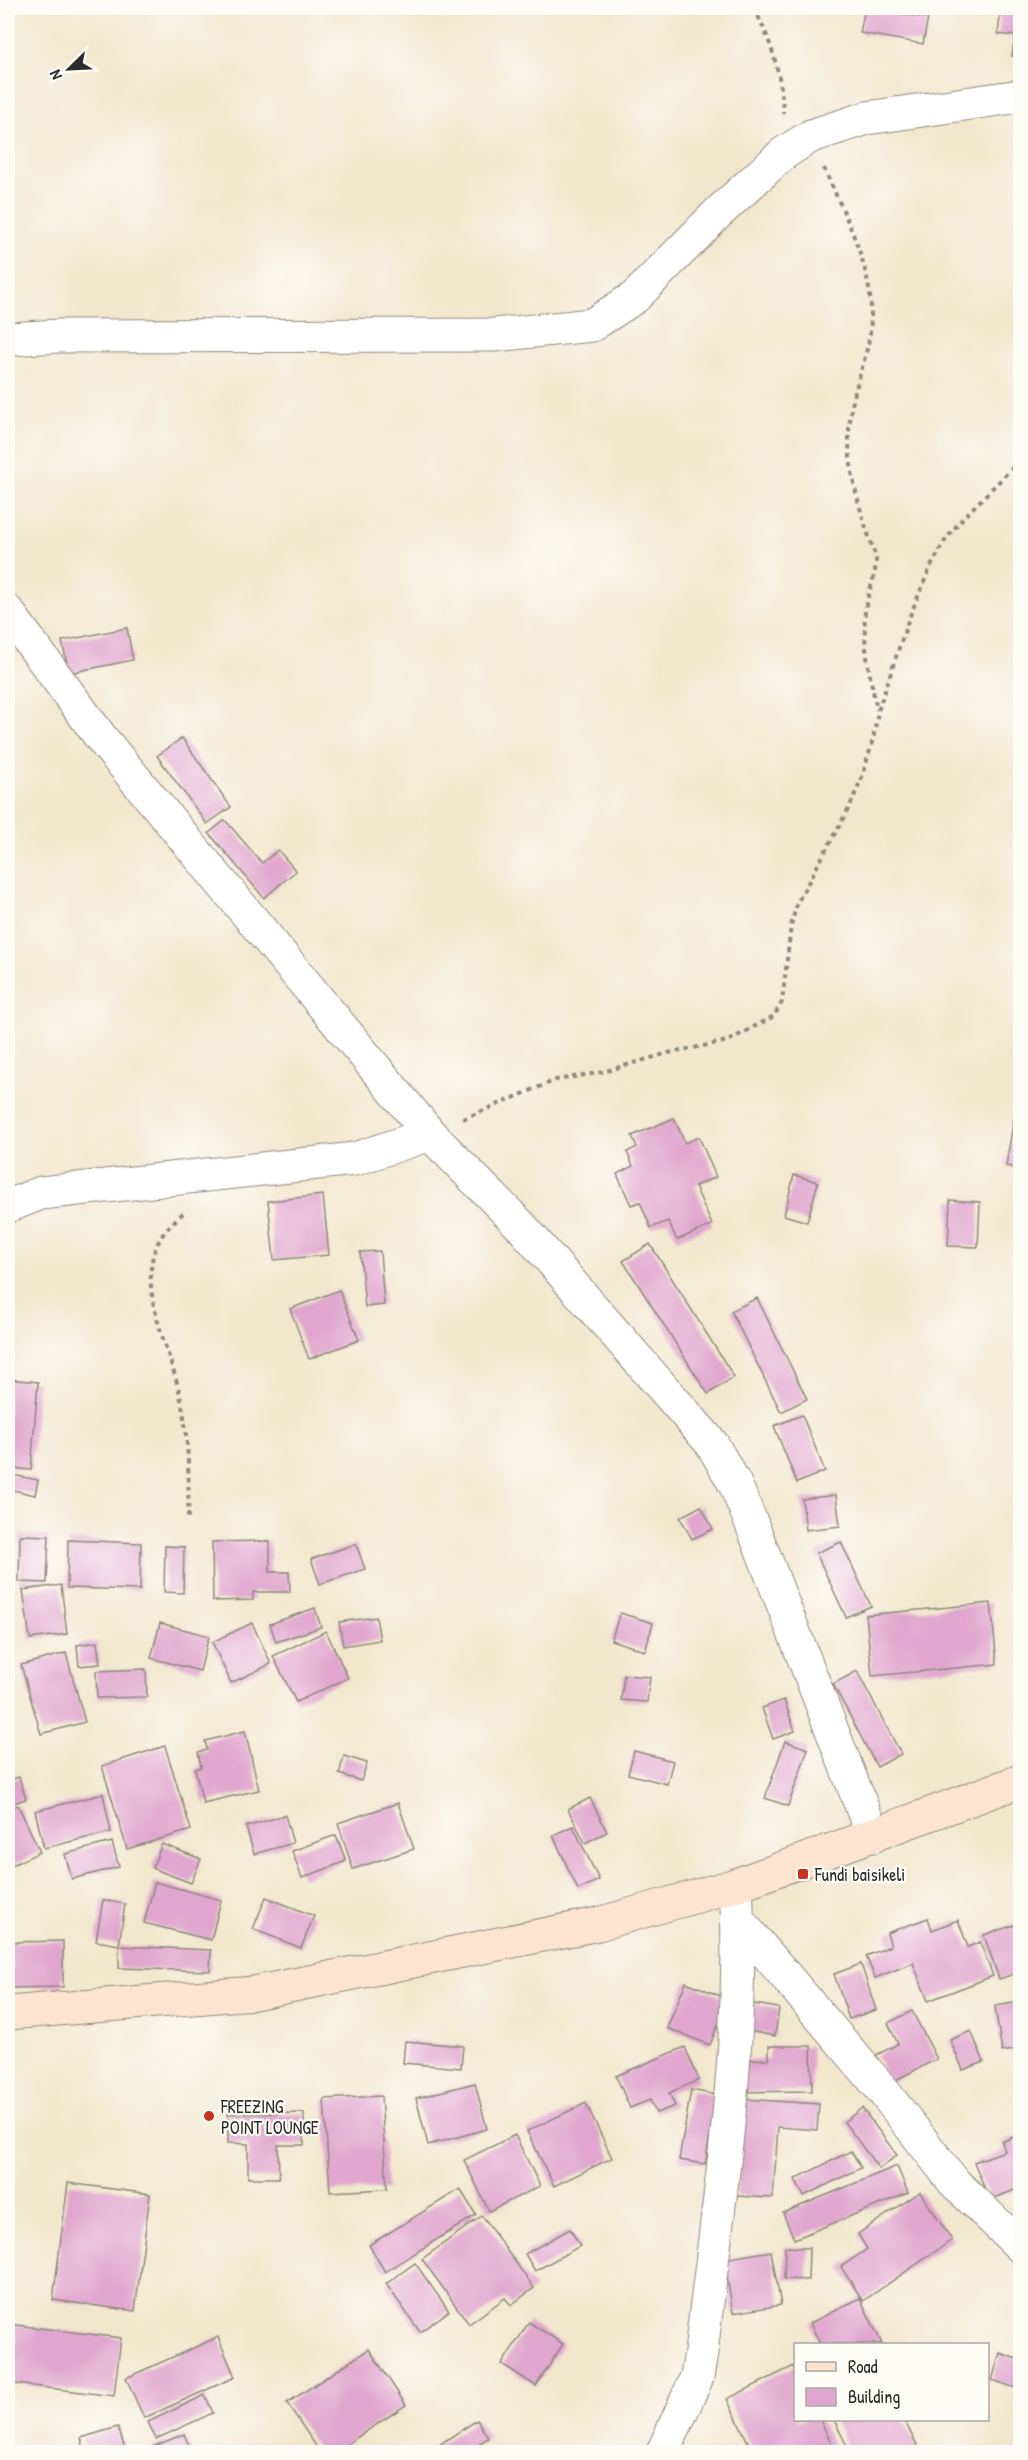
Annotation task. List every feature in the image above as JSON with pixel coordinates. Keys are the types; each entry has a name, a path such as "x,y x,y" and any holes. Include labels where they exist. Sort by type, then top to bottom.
{"main road":[{"path":"8,2013 254,1993 598,1924 736,1885 1020,1782"}],"street":[{"path":"8,339 59,336 495,335 592,325 635,297 719,212 797,144 867,118 1020,96"},
{"path":"8,612 102,739 430,1134 522,1227 712,1444 735,1484 752,1522 873,1836"},
{"path":"8,1206 41,1193 355,1160 430,1134"},
{"path":"663,2452 697,2378 701,2353 729,2110 738,1920 736,1885"},
{"path":"738,1920 880,2087 954,2182 1020,2246"}],"path":[{"path":"754,8 773,53 797,144 857,245 869,289 872,314 869,347 854,396 848,429 851,471 876,557 876,566 865,610 864,638 865,654 878,711"},
{"path":"430,1134 556,1080 603,1072 668,1053 728,1041 774,1016 782,1002 791,926 797,903 862,777 873,740 878,711 909,618 930,568 946,539 962,519 1020,460"},
{"path":"188,1519 189,1457 181,1399 151,1294 150,1274 156,1247 166,1230 189,1208"}],"building":[{"path":"865,8 928,18 923,44 860,33"},
{"path":"1001,8 1020,8 1020,57 1012,56 1015,36 998,34"},
{"path":"127,628 133,660 69,673 62,641"},
{"path":"182,738 231,807 207,824 157,756"},
{"path":"225,820 262,863 278,850 296,871 264,898 209,833"},
{"path":"1014,1117 1020,1118 1020,1169 1006,1166"},
{"path":"674,1118 685,1143 699,1137 716,1177 695,1186 712,1225 677,1240 668,1221 651,1228 640,1202 631,1205 617,1174 633,1166 627,1152 637,1147 632,1136"},
{"path":"794,1175 818,1182 807,1222 784,1215"},
{"path":"323,1195 329,1255 274,1260 268,1201"},
{"path":"950,1200 980,1202 978,1247 948,1246"},
{"path":"650,1244 734,1377 708,1394 623,1261"},
{"path":"380,1251 384,1305 365,1307 360,1252"},
{"path":"339,1290 359,1340 309,1359 290,1309"},
{"path":"757,1298 807,1399 781,1412 731,1311"},
{"path":"8,1379 38,1382 31,1470 8,1468"},
{"path":"802,1415 825,1471 797,1483 774,1426"},
{"path":"8,1474 38,1480 35,1495 8,1489"},
{"path":"836,1495 840,1526 806,1530 802,1499"},
{"path":"701,1506 713,1529 692,1539 680,1517"},
{"path":"20,1535 49,1536 47,1583 19,1582"},
{"path":"68,1540 141,1543 140,1590 67,1588"},
{"path":"270,1541 270,1572 289,1572 290,1592 253,1592 253,1600 213,1601 212,1542"},
{"path":"841,1542 871,1606 846,1617 816,1553"},
{"path":"356,1544 365,1569 320,1584 311,1559"},
{"path":"165,1546 184,1547 183,1593 164,1592"},
{"path":"61,1585 67,1634 30,1639 23,1590"},
{"path":"991,1603 997,1664 872,1676 866,1615"},
{"path":"315,1608 321,1627 276,1642 270,1624"},
{"path":"620,1613 653,1623 645,1651 611,1640"},
{"path":"376,1617 380,1640 343,1646 339,1622"},
{"path":"160,1623 209,1636 200,1671 151,1658"},
{"path":"252,1623 271,1664 231,1683 212,1642"},
{"path":"326,1631 348,1678 296,1702 273,1656"},
{"path":"97,1642 100,1664 79,1666 77,1645"},
{"path":"66,1653 85,1722 41,1734 21,1665"},
{"path":"146,1669 147,1697 97,1698 96,1671"},
{"path":"857,1671 901,1754 877,1767 833,1684"},
{"path":"624,1675 650,1677 647,1702 621,1700"},
{"path":"784,1700 795,1731 773,1739 762,1708"},
{"path":"245,1731 259,1790 203,1803 195,1769 201,1767 198,1752 207,1750 205,1741"},
{"path":"785,1741 808,1749 788,1806 765,1798"},
{"path":"165,1746 191,1830 127,1849 102,1766"},
{"path":"634,1751 673,1761 667,1784 628,1774"},
{"path":"344,1756 367,1763 361,1781 339,1774"},
{"path":"19,1777 26,1799 8,1805 8,1780"},
{"path":"103,1794 111,1832 44,1848 35,1811"},
{"path":"590,1798 607,1832 585,1843 568,1809"},
{"path":"398,1803 414,1849 353,1869 338,1823"},
{"path":"18,1805 40,1852 8,1867 8,1810"},
{"path":"285,1815 293,1843 254,1854 246,1827"},
{"path":"573,1826 599,1880 578,1890 553,1835"},
{"path":"336,1835 346,1861 302,1878 292,1851"},
{"path":"112,1842 119,1867 72,1879 65,1854"},
{"path":"162,1844 201,1859 191,1883 152,1868"},
{"path":"155,1882 221,1900 211,1940 144,1923"},
{"path":"266,1897 314,1916 301,1948 253,1929"},
{"path":"103,1900 125,1904 119,1945 96,1941"},
{"path":"928,1918 932,1930 958,1920 968,1947 980,1942 993,1976 928,2001 913,1963 875,1978 866,1956 891,1946 887,1933"},
{"path":"1020,1923 1020,1972 999,1979 984,1935"},
{"path":"63,1941 63,1987 8,1988 8,1942"},
{"path":"119,1946 211,1950 210,1971 119,1968"},
{"path":"861,1964 876,2010 849,2019 834,1974"},
{"path":"686,1982 728,1999 710,2045 667,2028"},
{"path":"1020,2002 1020,2049 1002,2052 995,2006"},
{"path":"748,2003 779,2008 775,2036 743,2030"},
{"path":"912,2011 937,2059 890,2083 876,2055 898,2044 888,2023"},
{"path":"971,2031 984,2062 963,2070 950,2040"},
{"path":"405,2041 463,2046 461,2068 403,2063"},
{"path":"769,2046 811,2046 812,2091 743,2092 742,2060 769,2059"},
{"path":"685,2047 699,2080 669,2093 675,2106 656,2113 650,2100 630,2108 616,2076"},
{"path":"475,2083 487,2129 428,2145 416,2098"},
{"path":"691,2090 717,2095 705,2164 679,2160"},
{"path":"381,2096 387,2189 330,2192 324,2099"},
{"path":"743,2099 819,2104 817,2130 778,2127 773,2198 736,2196"},
{"path":"586,2103 612,2158 554,2186 527,2131"},
{"path":"862,2108 897,2155 879,2169 844,2122"},
{"path":"304,2113 304,2145 278,2145 279,2178 248,2178 248,2144 228,2143 228,2114"},
{"path":"515,2135 540,2186 489,2211 464,2160"},
{"path":"1013,2137 1020,2156 1020,2188 984,2202 987,2194 974,2162 1005,2151 1002,2142"},
{"path":"851,2151 861,2168 804,2196 795,2179"},
{"path":"897,2166 908,2193 794,2239 783,2213"},
{"path":"68,2183 150,2194 135,2311 53,2300"},
{"path":"460,2189 476,2215 385,2272 369,2245"},
{"path":"920,2192 952,2240 863,2301 841,2267 867,2249 858,2234"},
{"path":"482,2216 534,2288 511,2305 505,2298 469,2324 422,2259"},
{"path":"570,2229 580,2246 535,2271 525,2254"},
{"path":"785,2247 809,2248 808,2280 784,2279"},
{"path":"771,2251 781,2305 733,2313 724,2259"},
{"path":"415,2263 449,2311 420,2332 386,2284"},
{"path":"860,2298 882,2343 820,2343 810,2323"},
{"path":"529,2322 563,2344 536,2386 502,2364"},
{"path":"8,2324 121,2338 114,2396 8,2383"},
{"path":"218,2337 235,2377 144,2418 126,2378"},
{"path":"369,2349 406,2405 335,2452 320,2452 287,2403"},
{"path":"1000,2353 1020,2360 1019,2389 992,2380"},
{"path":"794,2366 794,2421 820,2421 836,2452 753,2452 727,2399"},
{"path":"205,2395 213,2413 156,2439 148,2422"},
{"path":"477,2420 488,2438 466,2452 436,2452 434,2448"},
{"path":"834,2421 905,2421 918,2447 908,2452 850,2452"},
{"path":"118,2427 126,2452 85,2452 81,2438"},
{"path":"184,2434 192,2452 155,2452 152,2447"}],"place":[{"name":"Fundi baisikeli","path":"803,1874"},
{"name":"FREEZING POINT LOUNGE","path":"209,2116"}]}
